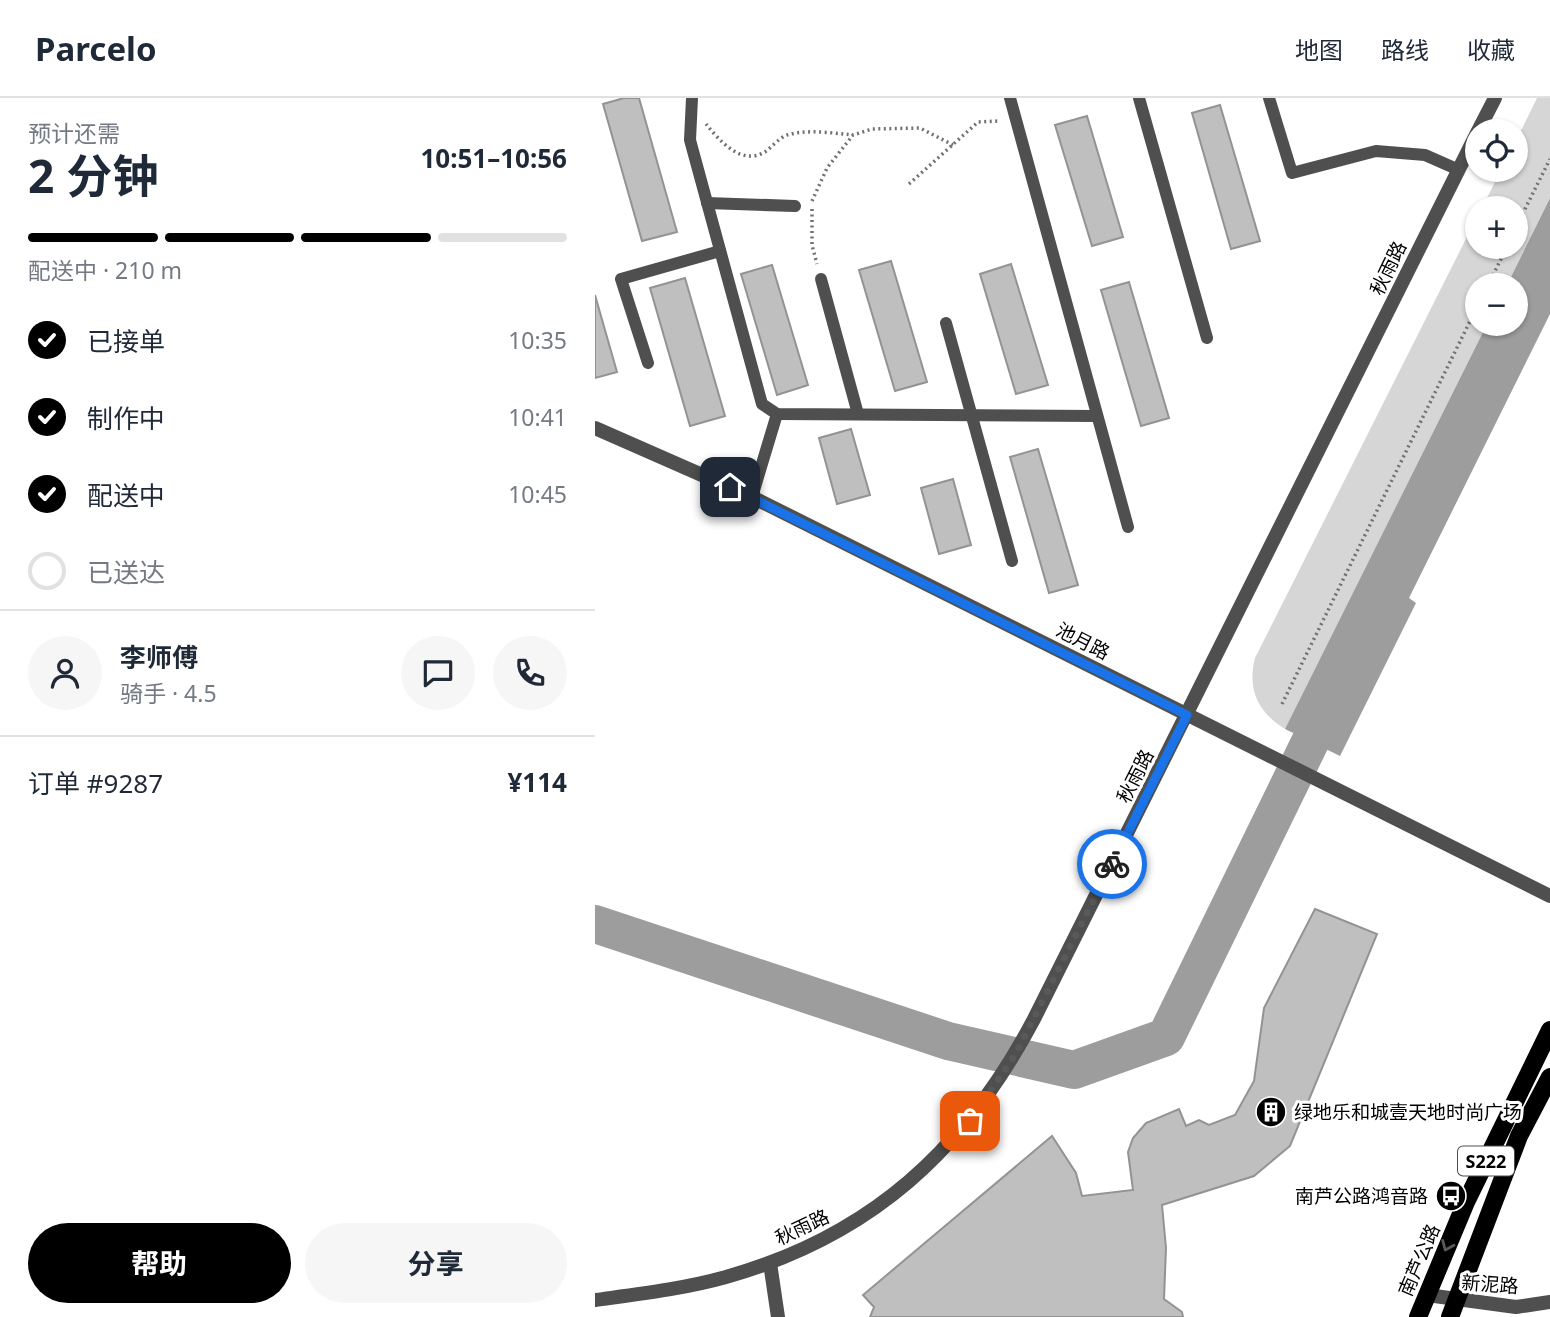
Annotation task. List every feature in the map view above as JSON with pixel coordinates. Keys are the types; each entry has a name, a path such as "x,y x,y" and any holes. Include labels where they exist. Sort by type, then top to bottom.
{"main road":[{"name":"南芦公路","path":"1418,1317 1466,1202 1550,1030"},
{"name":"S222","path":"1453,1309 1519,1136 1550,1077"}],"street":[{"name":"秋雨路","path":"1484,119 1495,98"},
{"name":"秋雨路","path":"595,1300 680,1287 770,1263 823,1240 883,1203 943,1151 994,1090 1034,1019 1465,158"},
{"name":"池月路","path":"595,428 752,497 1550,896"},
{"path":"770,1263 778,1317"},
{"name":"新泥路","path":"1427,1295 1453,1309 1516,1307 1550,1302"}],"lane":[{"path":"1010,98 1128,527"},
{"path":"1139,98 1207,338"},
{"path":"1269,98 1292,173 1376,151 1425,155 1459,170"},
{"path":"692,102 690,140 762,404 777,414 1097,416"},
{"path":"707,203 795,206"},
{"path":"648,363 621,279 720,251"},
{"path":"821,279 858,414"},
{"path":"946,323 1012,561"},
{"path":"752,497 777,414"}],"path":[{"path":"692,102 725,147 747,156 762,154 786,136 822,131 853,135 873,129 920,128 953,145"},
{"path":"909,184 978,122 998,121 1021,141"},
{"path":"821,279 812,246 812,201 827,168 853,135"},
{"path":"1528,203 1550,159"},
{"path":"1282,704 1465,331"}],"shaded area":[{"path":"1537,98 1550,98 1550,198 1528,243 1528,196 1488,196 1495,182 1528,182 1527,119"},
{"path":"1550,198 1550,314 1409,598 1416,603 1340,756 1285,729 1481,336 1528,336 1528,273 1513,273 1520,259 1528,259 1528,243"},
{"path":"1465,241 1465,259 1520,259 1513,273 1465,273 1465,336 1481,336 1285,729 1268,715 1257,699 1253,680 1255,658"}],"building":[{"path":"624,98 639,98 677,232 642,241 603,104"},
{"path":"1220,105 1260,241 1231,249 1192,113"},
{"path":"1087,116 1123,237 1092,246 1055,125"},
{"path":"891,261 927,382 895,391 859,270"},
{"path":"1011,264 1048,385 1016,394 980,274"},
{"path":"772,265 808,385 777,395 741,274"},
{"path":"685,278 725,416 690,426 650,288"},
{"path":"1129,282 1169,418 1141,426 1101,290"},
{"path":"595,295 617,372 595,378"},
{"path":"851,429 870,495 837,504 819,438"},
{"path":"1038,449 1078,585 1049,593 1010,457"},
{"path":"953,479 971,545 939,554 921,488"},
{"name":"绿地乐和城壹天地时尚广场","path":"1315,909 1377,934 1290,1146 1254,1176 1162,1205 1166,1248 1164,1299 1182,1312 1183,1317 870,1317 874,1307 863,1295 1052,1136 1076,1173 1082,1196 1133,1190 1128,1152 1133,1138 1146,1123 1179,1109 1186,1126 1199,1120 1209,1125 1235,1115 1254,1081 1264,1008"}],"waterway":[{"path":"595,924 948,1041 1074,1070 1166,1037 1334,693"}],"way so far":[{"path":"970,1121 994,1090 1015,1055 1112,864"}],"place":[{"name":"绿地乐和城壹天地时尚广场","path":"1271,1112"},
{"name":"南芦公路鸿音路","path":"1451,1196"}],"route":[{"path":"730,487 1187,715 1112,864"}]}
